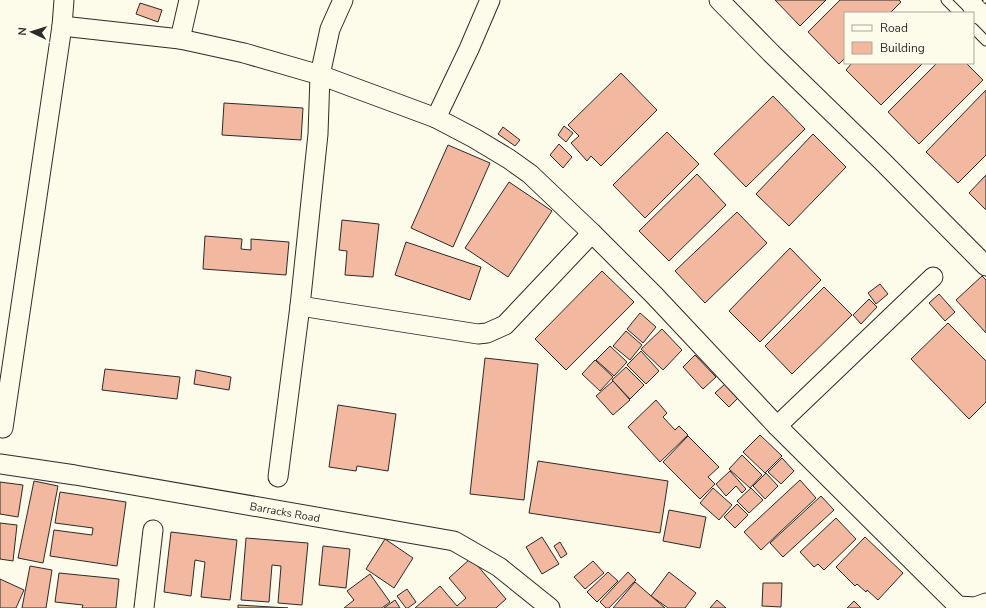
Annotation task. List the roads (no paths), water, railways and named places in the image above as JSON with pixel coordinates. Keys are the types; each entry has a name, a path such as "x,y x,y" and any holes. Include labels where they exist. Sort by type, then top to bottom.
{"street":[{"path":"3,428 62,26 64,0"},
{"path":"180,39 189,0"},
{"path":"278,477 300,306 318,134 320,75 330,29 342,0"},
{"path":"436,118 469,49 490,0"},
{"path":"719,0 986,266"},
{"path":"62,26 180,39 244,53 320,75 436,118 509,159 530,174 592,233 654,295 776,426 958,606 975,607 986,603"},
{"path":"300,306 478,334 487,333 506,325 592,233"},
{"path":"776,426 933,277"},
{"name":"Barracks Road","path":"0,464 75,475 454,541 499,567 548,607"},
{"path":"144,608 153,530"}],"lane":[{"path":"946,0 958,12"},
{"path":"974,29 986,41"}]}
